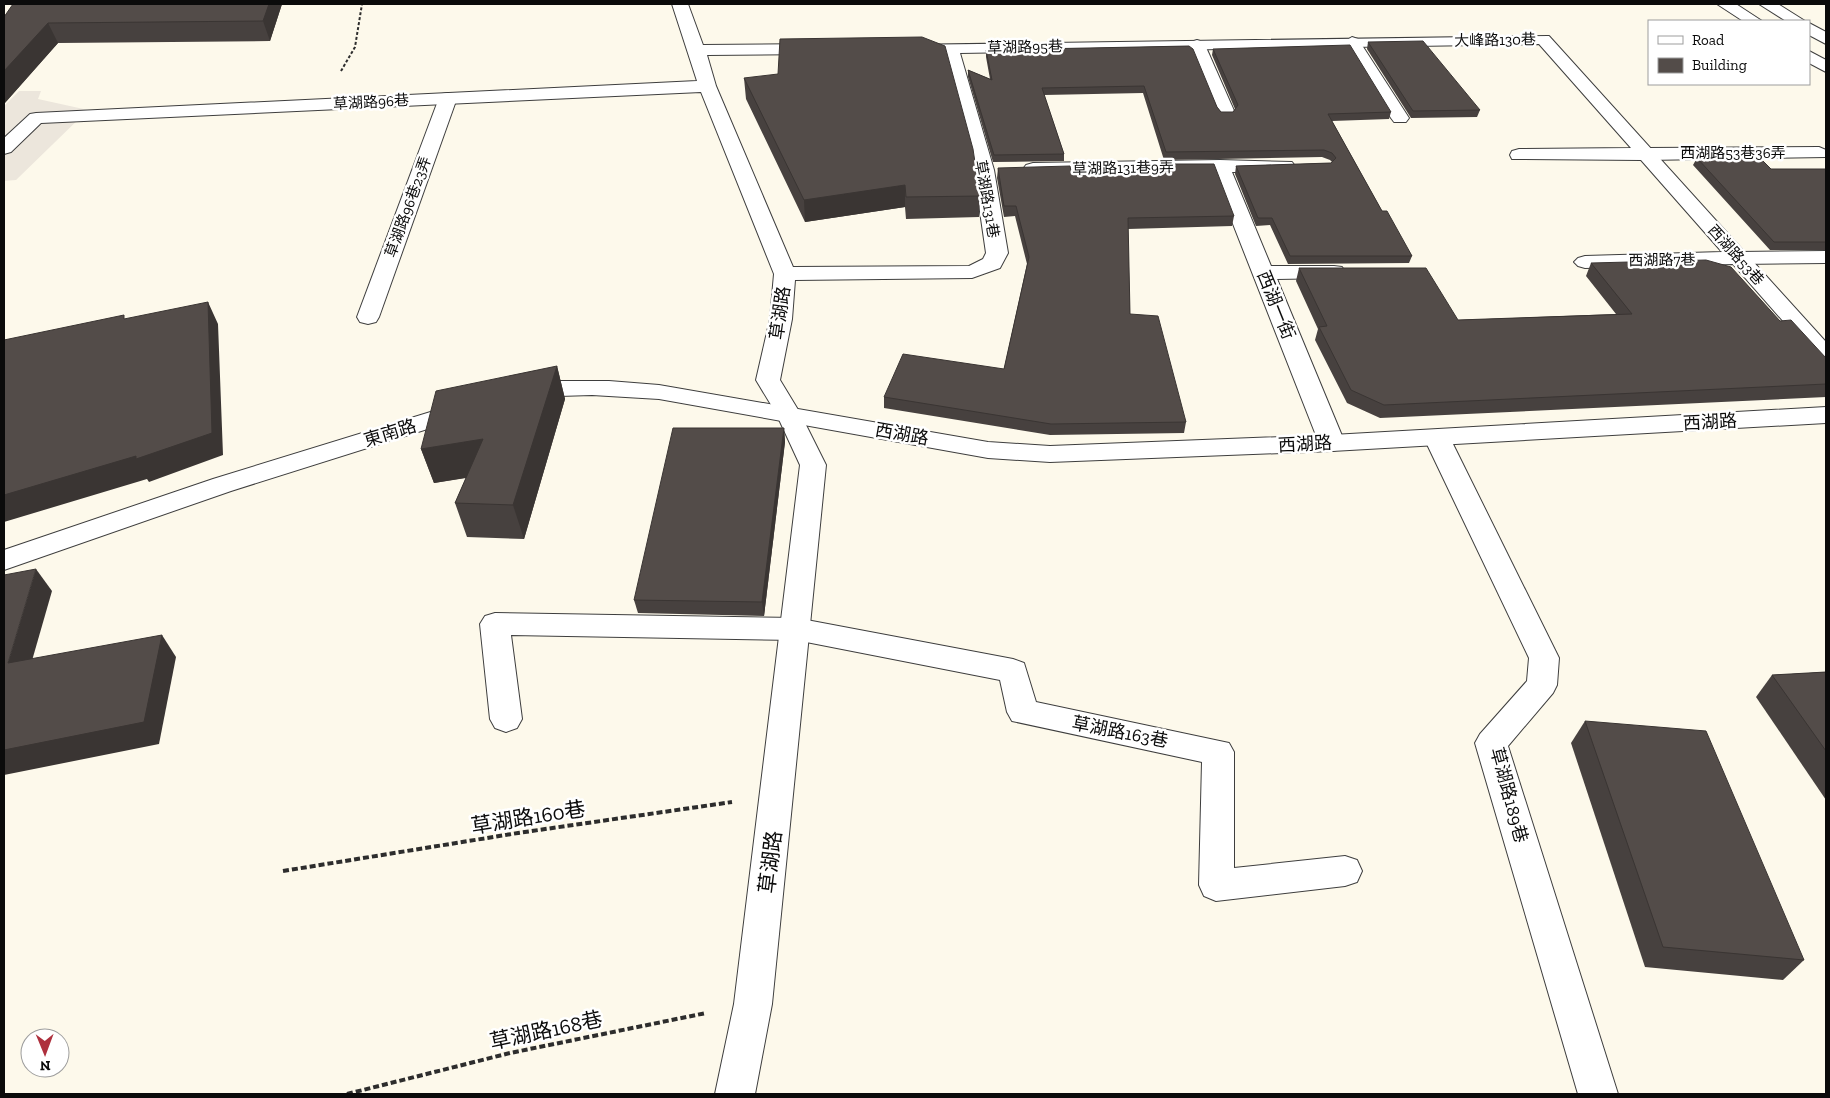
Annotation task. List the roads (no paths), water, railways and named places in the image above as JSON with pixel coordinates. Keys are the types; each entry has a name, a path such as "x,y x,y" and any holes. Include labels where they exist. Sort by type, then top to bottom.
{"street":[{"name":"草湖路","path":"680,4 697,50 707,86 785,274 781,319 768,380 788,413 812,466 778,796 753,1004 735,1094"},
{"path":"1725,4 1752,20"},
{"path":"1767,4 1795,20"},
{"path":"1810,29 1826,38"},
{"name":"大峰路130巷","path":"1352,42 1543,40 1646,154"},
{"path":"1352,42 1400,118"},
{"name":"草湖路95巷","path":"891,49 1352,42"},
{"path":"1197,45 1226,113"},
{"name":"草湖路131巷","path":"785,274 972,272 992,263 997,253 1000,169 950,48"},
{"path":"697,50 833,49"},
{"path":"1810,57 1826,67"},
{"name":"草湖路96巷","path":"4,148 36,118 707,86"},
{"name":"草湖路96巷23弄","path":"368,317 448,98"},
{"name":"西湖路53巷36弄","path":"1646,154 1819,153"},
{"path":"1519,155 1646,154"},
{"name":"西湖路53巷","path":"1646,154 1826,356"},
{"name":"草湖路131巷9弄","path":"1000,169 1303,165"},
{"name":"西湖一街","path":"1220,166 1332,443"},
{"name":"西湖路7巷","path":"1586,262 1826,257"},
{"path":"1263,273 1358,272"},
{"name":"東南路","path":"4,560 222,485 492,401 564,387 606,387 659,392 788,413"},
{"name":"西湖路","path":"788,413 988,450 1050,454 1437,438 1826,415"},
{"name":"草湖路189巷","path":"1437,438 1544,658 1542,685 1491,743 1598,1094"},
{"path":"506,719 495,624 796,629"},
{"name":"草湖路163巷","path":"796,629 1013,671 1023,712 1218,752 1216,885 1345,871"}]}
